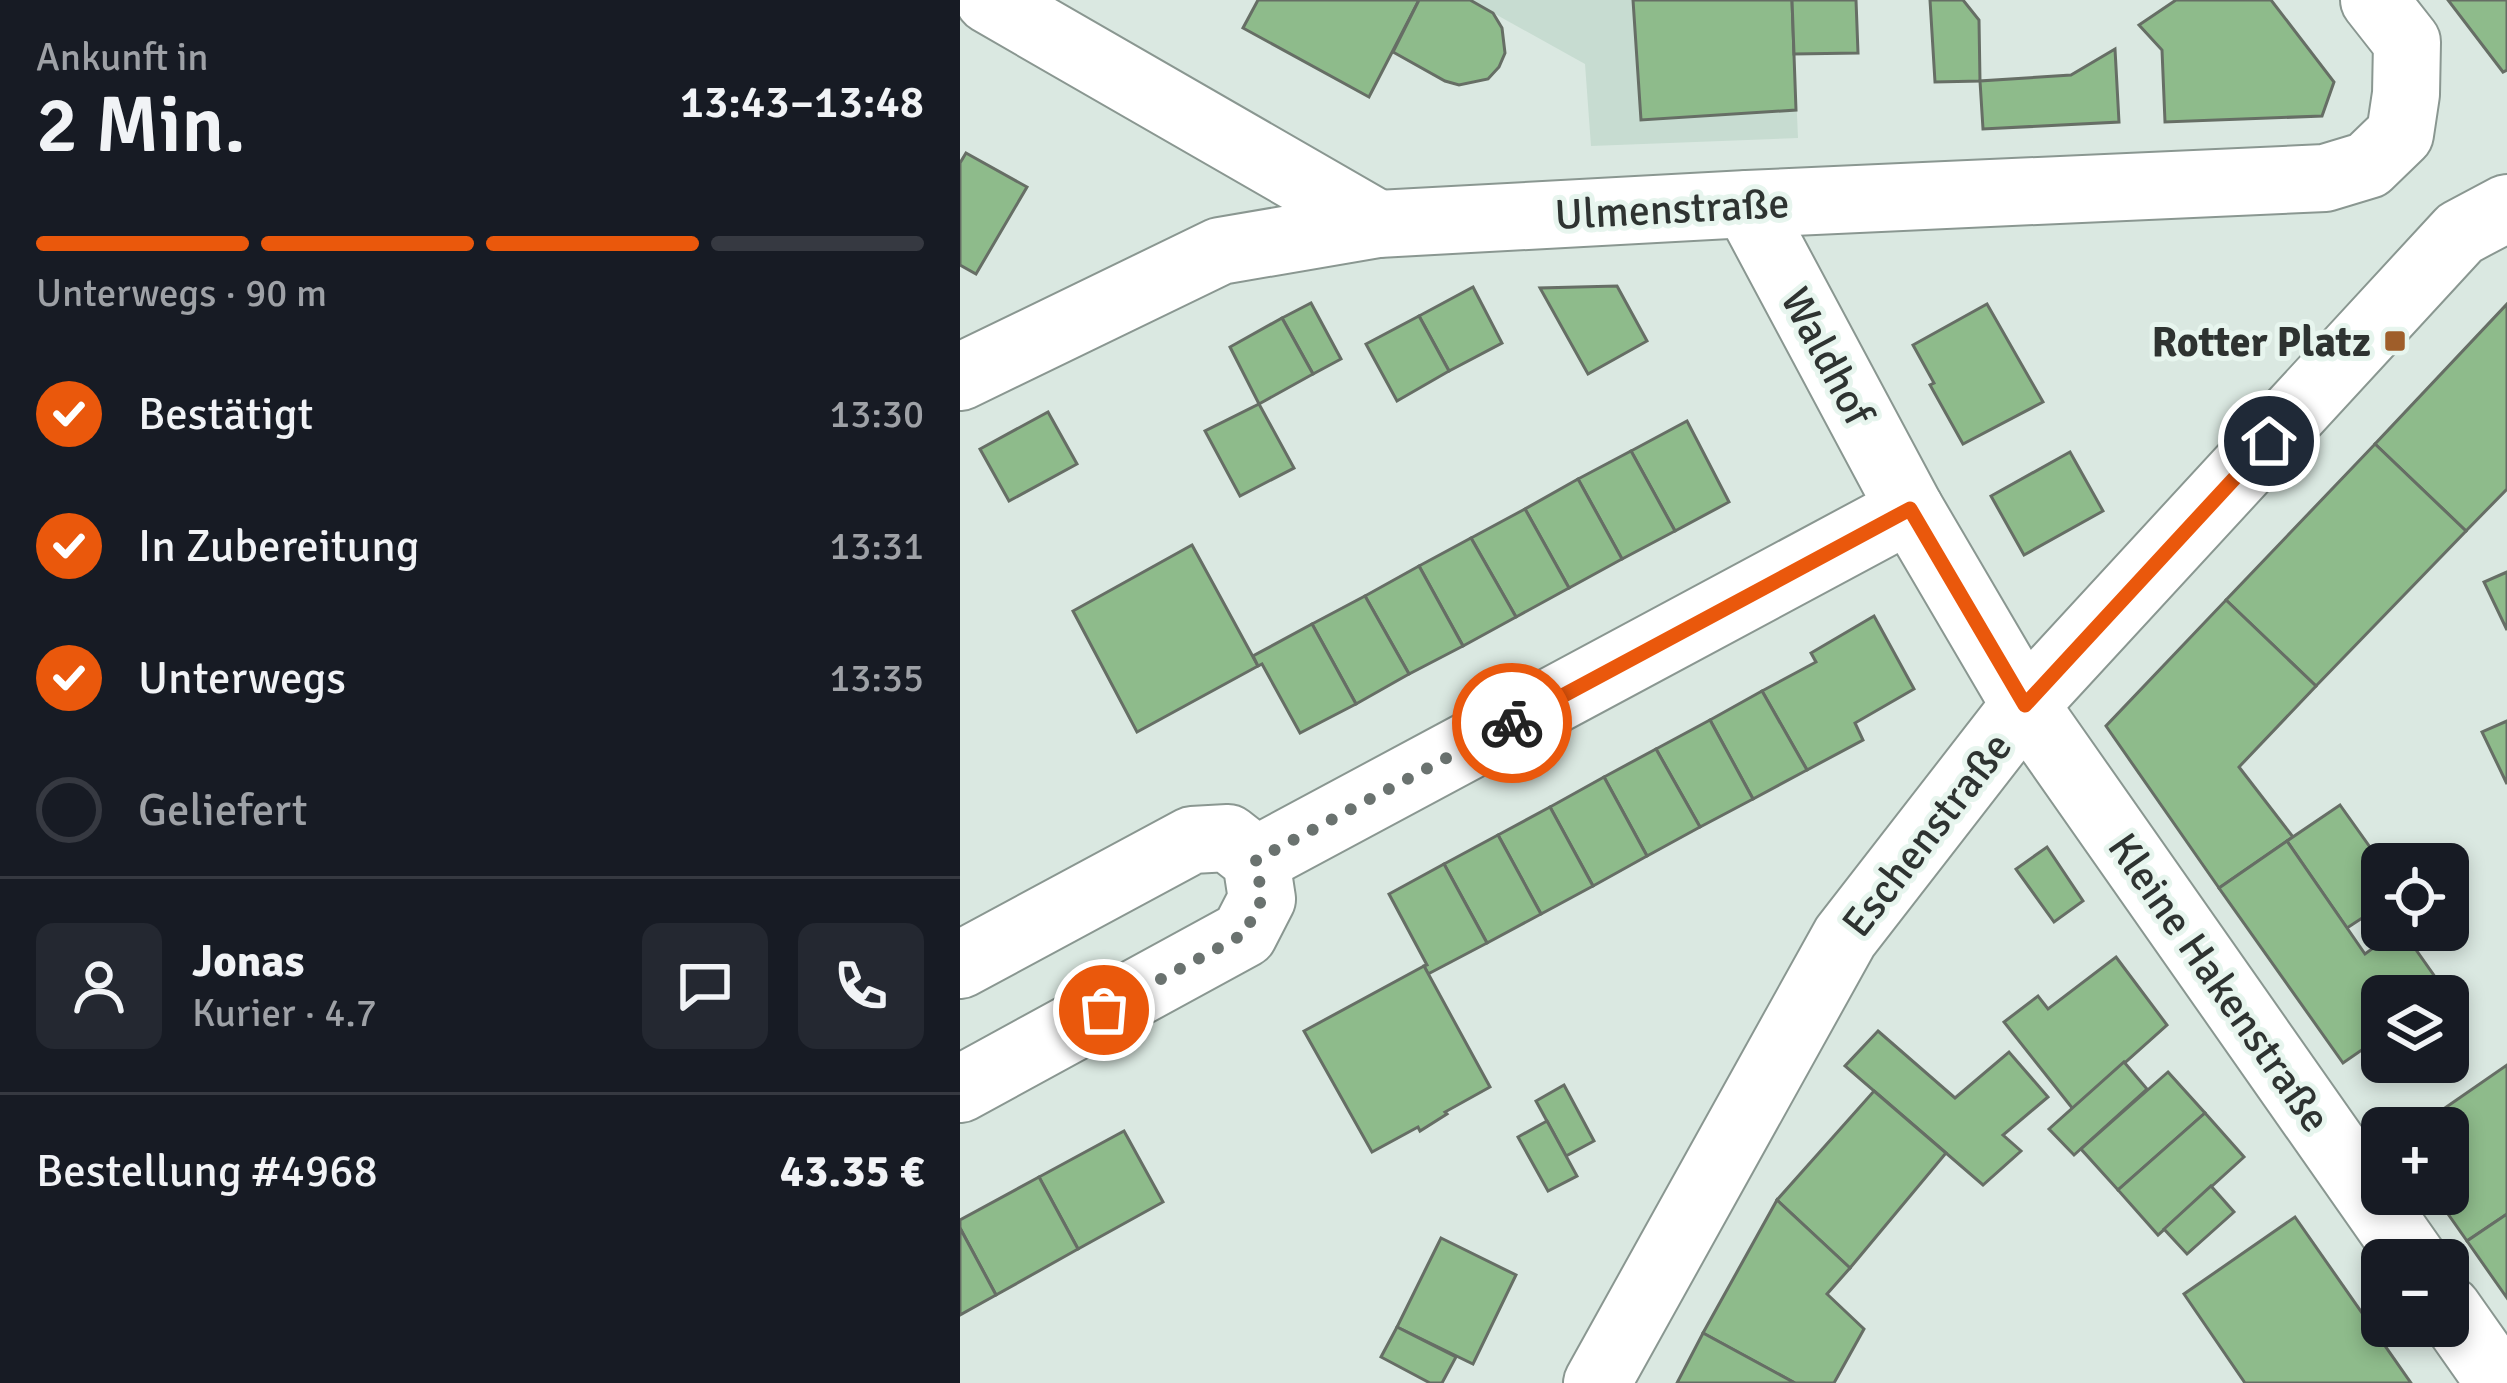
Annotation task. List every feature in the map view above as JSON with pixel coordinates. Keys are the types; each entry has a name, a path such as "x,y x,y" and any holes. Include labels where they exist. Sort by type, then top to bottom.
{"street":[{"path":"989,0 1378,224"},
{"name":"Ulmenstraße","path":"960,377 1220,251 1378,224 2325,178 2368,165 2400,134 2407,42 2374,0"},
{"name":"Waldhof","path":"1747,204 1910,509 2025,705"},
{"name":"Eschenstraße","path":"1597,1383 1845,937 2025,705 2460,233 2507,208"},
{"path":"1256,860 1910,509"},
{"name":"Kleine Hakenstraße","path":"2025,705 2399,1239"},
{"path":"960,965 1192,839 1228,838 1256,860 1262,899 1244,934 960,1089"},
{"path":"2469,1339 2500,1383"}],"shaded area":[{"path":"1470,0 1792,0 1798,138 1591,146 1585,64"}],"building":[{"path":"1258,0 1419,0 1369,97 1243,28"},
{"path":"1419,0 1470,0 1493,13 1502,28 1505,53 1488,79 1459,85 1393,52"},
{"path":"1633,0 1792,0 1796,110 1641,120"},
{"path":"1792,0 1856,0 1858,53 1794,54"},
{"path":"1930,0 1963,0 1979,20 1980,81 1935,82"},
{"path":"2176,0 2271,0 2334,82 2322,116 2165,122 2162,50 2139,25"},
{"path":"2448,0 2507,0 2507,70 2503,72"},
{"path":"2115,49 2119,122 1983,129 1980,81 2071,75"},
{"path":"966,153 1027,187 976,274 960,265 960,163"},
{"path":"1617,286 1647,341 1588,374 1540,288"},
{"path":"1473,287 1502,343 1449,371 1419,316"},
{"path":"1311,303 1341,359 1313,374 1282,318"},
{"path":"1987,304 2043,402 1963,444 1913,345"},
{"path":"2507,304 2507,489 2466,531 2375,444"},
{"path":"1419,316 1449,371 1397,401 1366,344"},
{"path":"1282,318 1313,374 1259,404 1230,347"},
{"path":"1259,404 1294,468 1240,496 1205,431"},
{"path":"1048,412 1077,464 1009,501 980,449"},
{"path":"1687,421 1729,502 1675,531 1631,451"},
{"path":"2375,444 2466,531 2316,686 2226,600"},
{"path":"1631,451 1675,531 1622,559 1578,479"},
{"path":"2070,452 2103,511 2024,555 1991,496"},
{"path":"1578,479 1622,559 1569,588 1525,509"},
{"path":"1525,509 1569,588 1516,617 1471,538"},
{"path":"1471,538 1516,617 1463,646 1419,566"},
{"path":"1192,545 1258,666 1137,732 1073,611"},
{"path":"1419,566 1463,646 1409,674 1365,596"},
{"path":"2507,572 2507,630 2484,582"},
{"path":"1365,596 1409,674 1356,704 1312,624"},
{"path":"2226,600 2316,686 2239,767 2293,837 2219,888 2106,726"},
{"path":"1874,616 1914,689 1855,723 1863,740 1807,770 1762,691 1816,662 1811,653"},
{"path":"1312,624 1356,704 1300,733 1253,656"},
{"path":"1762,691 1807,770 1753,799 1710,720"},
{"path":"1710,720 1753,799 1700,827 1656,749"},
{"path":"2507,721 2507,784 2482,732"},
{"path":"1656,749 1700,827 1647,856 1604,777"},
{"path":"1604,777 1647,856 1593,886 1550,807"},
{"path":"2340,805 2367,843 2361,843 2361,919 2347,928 2287,841"},
{"path":"1550,807 1593,886 1541,914 1498,835"},
{"path":"1498,835 1541,914 1487,943 1444,864"},
{"path":"2287,841 2361,951 2417,951 2434,975 2361,975 2361,1051 2343,1063 2219,888"},
{"path":"2047,847 2083,901 2054,922 2016,869"},
{"path":"1444,864 1487,943 1428,974 1389,894"},
{"path":"2116,957 2167,1025 2073,1109 2004,1022 2038,996 2048,1009"},
{"path":"1424,966 1490,1087 1420,1131 1418,1127 1372,1152 1304,1031"},
{"path":"1878,1031 1955,1098 2009,1052 2048,1097 2003,1135 2021,1151 1983,1185 1845,1066"},
{"path":"2124,1062 2147,1089 2074,1155 2049,1129"},
{"path":"2507,1065 2507,1214 2469,1240 2449,1215 2469,1215 2469,1107 2446,1107"},
{"path":"2168,1072 2205,1113 2118,1190 2081,1149"},
{"path":"1564,1085 1594,1141 1566,1156 1536,1101"},
{"path":"1874,1091 1946,1153 1850,1268 1777,1200"},
{"path":"2205,1113 2244,1157 2158,1235 2118,1190"},
{"path":"1547,1121 1577,1176 1548,1191 1518,1137"},
{"path":"1124,1131 1163,1202 1078,1249 1039,1177"},
{"path":"1039,1177 1078,1249 996,1295 960,1220"},
{"path":"2211,1186 2234,1212 2187,1254 2164,1229"},
{"path":"1777,1200 1850,1268 1827,1294 1864,1329 1834,1383 1795,1383 1703,1333"},
{"path":"2507,1214 2507,1298 2469,1244"},
{"path":"2295,1217 2361,1311 2361,1347 2386,1347 2411,1383 2245,1383 2184,1294"},
{"path":"960,1228 996,1295 960,1315"},
{"path":"1441,1238 1516,1275 1473,1364 1397,1327"},
{"path":"1397,1327 1456,1357 1442,1383 1430,1383 1381,1357"},
{"path":"1703,1333 1795,1383 1677,1383"}],"way so far":[{"path":"1104,1010 1244,934 1262,899 1256,860 1512,723"}],"place":[{"name":"Rotter Platz","path":"2395,341"}],"route":[{"path":"1512,723 1910,509 2025,705 2269,441"}]}
